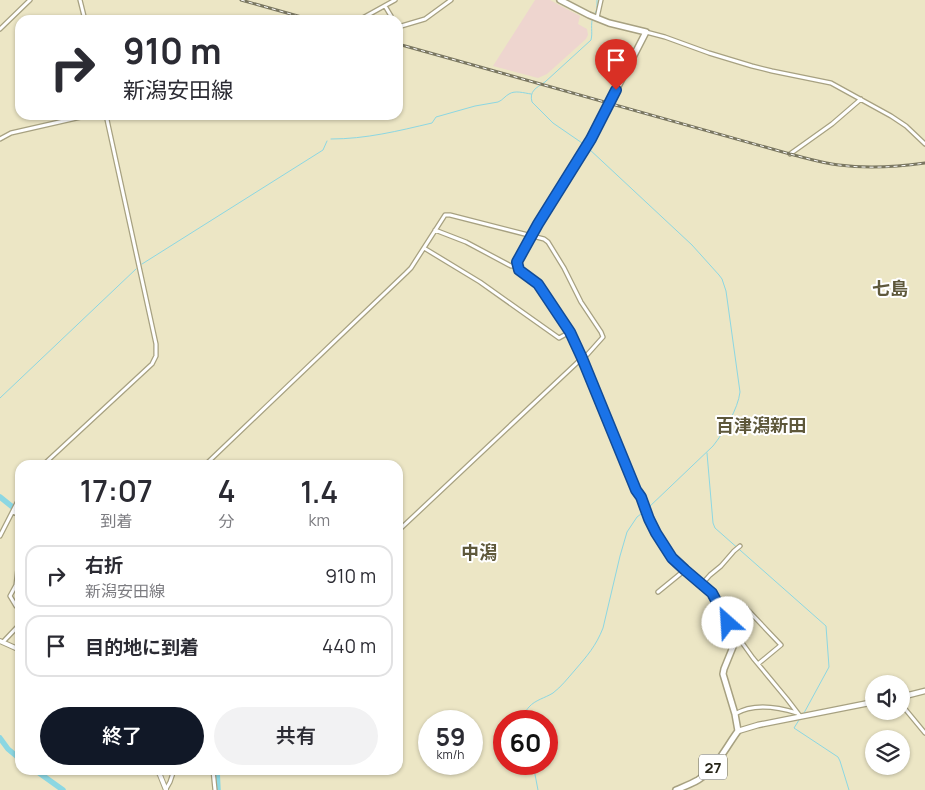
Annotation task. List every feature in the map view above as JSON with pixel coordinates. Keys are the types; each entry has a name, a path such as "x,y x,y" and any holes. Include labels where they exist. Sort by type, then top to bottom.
{"main road":[{"path":"560,0 597,18 646,32 586,147 546,209 517,262 517,266 519,270 538,284 570,332 649,519 672,558 712,593 737,637 723,674 738,731 799,715 865,704"},
{"path":"910,694 925,691"},
{"name":"27","path":"676,790 709,772 738,731"}],"street":[{"path":"0,29 30,0"},
{"path":"80,0 84,15"},
{"path":"368,15 395,0"},
{"path":"403,25 424,19 451,0"},
{"path":"597,18 600,0"},
{"path":"385,6 390,15"},
{"path":"646,32 752,66 837,86 892,116 925,144"},
{"path":"790,154 832,124 861,99"},
{"path":"0,139 11,133 68,120"},
{"path":"47,460 152,364 156,356 156,344 107,120"},
{"path":"210,460 411,268 445,215 544,238 564,268 581,302 602,335 602,340 403,526"},
{"path":"435,230 466,242 511,266 517,266"},
{"path":"424,248 480,282 559,338 570,332"},
{"path":"0,536 14,509"},
{"path":"702,584 739,547"},
{"path":"658,592 685,570"},
{"path":"15,587 10,596 15,604"},
{"path":"725,618 745,607 781,645 758,664"},
{"path":"15,629 2,642 15,648"},
{"path":"737,637 799,715"},
{"path":"735,714 745,709 757,707 786,710 799,715"},
{"path":"910,715 925,733"},
{"path":"160,775 166,790"},
{"path":"166,790 172,775"},
{"path":"213,775 214,790"}],"shaded area":[{"path":"535,0 550,0 580,16 578,24 587,29 588,35 586,39 547,74 538,78 493,66"}],"waterway":[{"path":"595,14 597,0"},
{"path":"585,145 553,123 532,102 531,98 532,92 536,88 591,40 593,17"},
{"path":"331,139 369,136 407,129 432,123 436,117 475,106 498,102 514,92 531,94"},
{"path":"142,264 323,150 327,141"},
{"path":"588,148 692,245 722,279 726,291 740,392 739,399 726,427 713,446 648,508"},
{"path":"0,398 136,269"},
{"path":"707,453 715,528 826,626 829,667 804,713"},
{"path":"0,497 15,509"},
{"path":"527,710 531,705 559,688 591,650 597,640 603,628 627,532 637,517 645,511"},
{"path":"799,720 794,728 838,757 849,790"},
{"path":"0,738 15,755"},
{"path":"42,775 63,790"},
{"path":"217,775 218,790"},
{"path":"535,775 538,790"}],"railway":[{"path":"241,0 294,15"},
{"path":"403,45 820,162 872,167 925,163"}],"district":[{"name":"七島","path":"890,288"},
{"name":"百津潟新田","path":"761,425"},
{"name":"中潟","path":"479,552"}],"route":[{"path":"616,90 588,143 538,224 517,262 517,266 519,270 538,284 570,332 656,533 672,558 712,593 728,623"}]}
